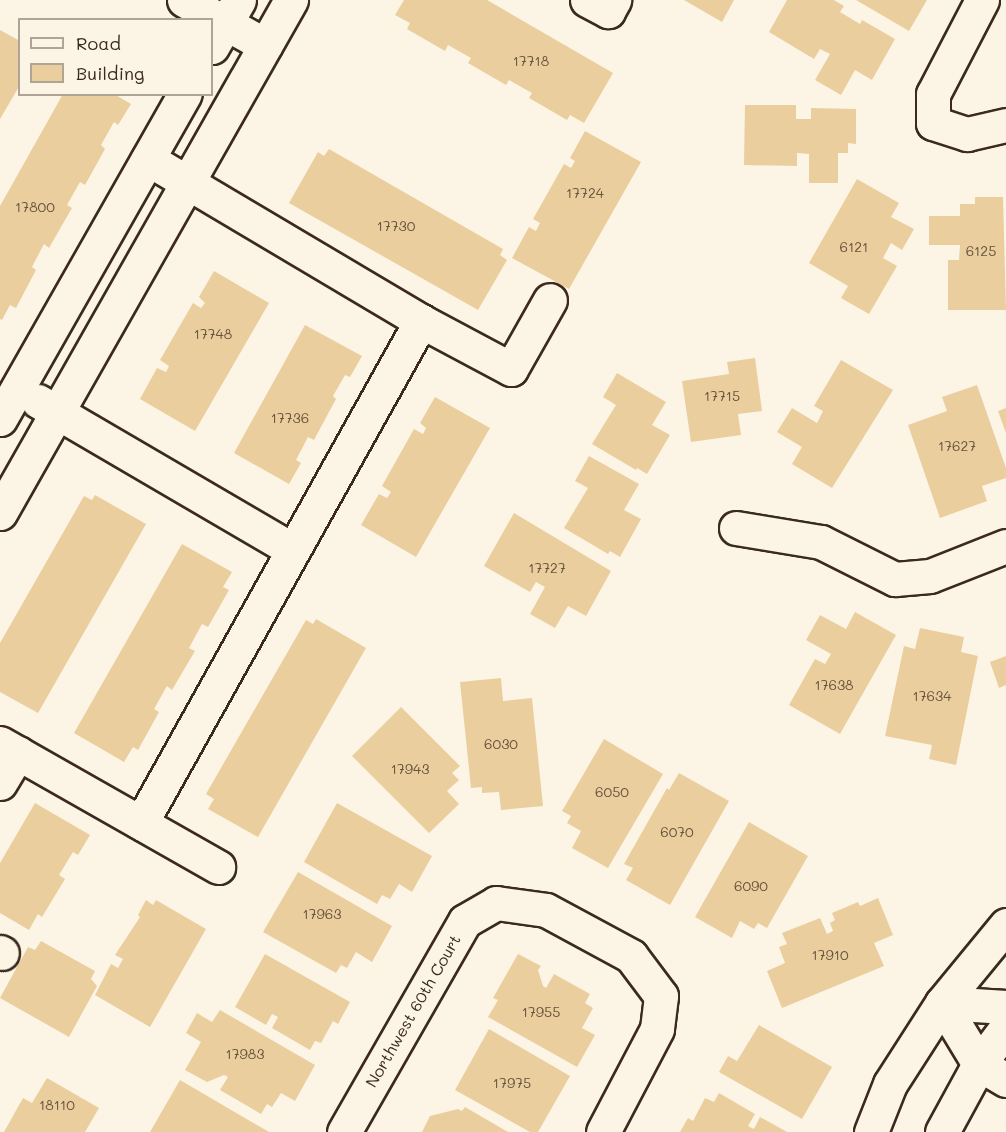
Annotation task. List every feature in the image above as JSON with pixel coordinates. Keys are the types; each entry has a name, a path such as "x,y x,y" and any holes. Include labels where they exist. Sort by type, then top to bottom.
{"street":[{"path":"184,0 265,45"},
{"path":"587,0 608,11 614,0"},
{"path":"982,0 933,94 933,123 967,134 1006,125"},
{"path":"0,513 265,45 280,4"},
{"path":"0,419 9,384 148,159 184,96"},
{"path":"148,159 422,321 511,369 550,300"},
{"path":"141,823 422,321"},
{"path":"9,384 293,550"},
{"path":"736,528 821,542 896,579 930,576 1006,546"},
{"path":"0,783 9,748 218,867"},
{"name":"Northwest 60th Court","path":"344,1132 465,921 495,903 546,910 631,956 661,996 657,1029 603,1132"},
{"path":"871,1132 890,1084 942,1003 1006,925"},
{"path":"942,1003 1006,1007"},
{"path":"942,1003 992,1072"},
{"path":"942,1132 992,1072 1006,1028"}],"building":[{"path":"404,0 487,0 613,73 584,123 570,115 567,120 529,98 532,93 509,80 506,85 468,63 471,58 448,45 445,51 407,29 410,23 395,15"},
{"path":"684,0 734,0 722,22"},
{"path":"787,0 834,0 844,6 840,12 860,24 862,20 895,39 872,80 855,70 841,95 815,80 830,54 820,49 814,59 769,32"},
{"path":"856,0 927,0 909,31"},
{"path":"0,30 18,40 18,88 0,119"},
{"path":"62,96 117,96 131,104 118,125 114,122 101,145 105,149 85,185 80,182 67,205 72,208 49,248 44,244 32,267 36,270 16,308 10,305 2,320 0,319 0,206"},
{"path":"745,105 796,105 796,119 811,119 811,108 856,109 856,144 848,143 848,153 838,153 838,183 809,183 809,154 797,153 797,166 744,165"},
{"path":"585,131 641,162 569,289 512,258 529,227 536,231 540,223 533,219 564,164 571,168 575,161 570,158"},
{"path":"329,149 503,249 500,255 507,260 478,310 289,203 318,152 324,156"},
{"path":"857,179 899,203 891,217 914,229 902,250 891,243 883,258 897,266 869,314 841,298 848,286 809,263"},
{"path":"975,197 1003,197 1006,310 948,310 948,260 959,260 960,245 929,245 929,216 960,216 960,204 975,204"},
{"path":"214,271 269,303 195,431 140,399 157,368 166,372 169,366 160,360 193,303 201,308 205,303 199,297"},
{"path":"305,325 362,356 350,377 345,375 333,396 336,399 314,440 308,437 296,460 301,463 289,484 234,453"},
{"path":"755,358 762,411 738,414 741,435 691,442 682,381 729,374 727,362"},
{"path":"841,360 893,390 832,488 792,464 802,447 777,432 792,408 817,423 823,411 814,406"},
{"path":"617,373 666,402 652,425 670,435 647,474 592,444 616,405 603,397"},
{"path":"977,385 1006,468 1006,478 982,486 987,501 940,518 908,425 947,411 942,397"},
{"path":"435,397 490,428 416,557 361,525 379,494 387,498 391,492 382,486 414,429 423,434 426,428 420,423"},
{"path":"1006,408 1006,433 998,411"},
{"path":"589,456 639,484 624,510 641,519 620,557 610,551 608,554 564,528 588,488 575,481"},
{"path":"95,495 146,524 38,713 0,692 0,643 84,496 92,500"},
{"path":"514,513 611,571 586,616 568,606 555,628 530,614 545,587 536,582 530,592 484,566"},
{"path":"182,544 232,572 223,587 229,590 208,627 202,624 189,648 195,651 172,690 167,686 154,709 159,712 138,750 133,747 124,762 74,733"},
{"path":"855,612 896,635 840,734 789,705 815,659 825,664 831,654 806,640 820,615 846,629"},
{"path":"316,619 366,648 258,837 208,809 214,799 206,794 306,620 313,624"},
{"path":"920,628 964,637 961,652 978,656 956,765 929,759 932,745 885,736 904,646 915,649"},
{"path":"1006,656 1006,685 999,688 990,662"},
{"path":"501,678 503,701 532,698 543,806 501,810 499,792 482,793 482,787 471,788 460,682"},
{"path":"401,707 460,766 452,773 459,780 447,791 459,804 429,833 352,756"},
{"path":"604,739 663,774 608,868 572,848 581,831 567,823 571,816 562,811"},
{"path":"679,773 729,801 670,905 626,880 633,868 624,864 667,788 669,790"},
{"path":"35,803 90,835 78,855 73,852 59,875 65,879 42,917 38,914 29,930 0,913 0,863"},
{"path":"337,803 432,856 412,892 399,884 390,899 382,895 377,904 304,862"},
{"path":"749,822 808,856 767,928 758,923 754,929 740,921 732,938 695,917"},
{"path":"298,872 392,926 372,962 356,952 347,968 341,965 336,973 263,932"},
{"path":"878,898 893,935 874,943 884,966 782,1008 767,971 785,963 779,947 787,944 782,933 820,918 827,934 833,931 830,923 835,920 832,913 858,902 860,906"},
{"path":"146,900 153,905 156,900 206,929 150,1027 95,995 111,964 118,968 123,959 115,955 140,917 138,915"},
{"path":"41,941 95,971 91,979 97,986 69,1037 0,998 28,947 35,950"},
{"path":"265,954 350,1002 338,1024 333,1021 321,1043 315,1041 310,1050 272,1028 278,1017 272,1014 266,1025 235,1007"},
{"path":"518,954 541,966 538,970 543,986 546,988 554,974 590,994 585,1003 593,1008 582,1028 595,1035 577,1067 488,1017 498,1000 493,998"},
{"path":"220,1010 315,1065 295,1101 281,1093 272,1107 267,1104 261,1114 220,1090 228,1077 224,1075 207,1082 185,1070 201,1042 186,1033 197,1013 212,1022"},
{"path":"759,1025 832,1067 802,1119 719,1072 728,1056 737,1061"},
{"path":"489,1029 570,1076 538,1132 530,1132 455,1090"},
{"path":"47,1078 99,1108 85,1132 4,1132 23,1098 32,1103"},
{"path":"180,1080 269,1132 150,1132"},
{"path":"719,1093 755,1114 748,1126 754,1129 760,1117 787,1132 680,1132 688,1118 693,1121 705,1098 714,1102"},
{"path":"465,1107 508,1132 422,1132 430,1116 458,1109 462,1111"}]}
